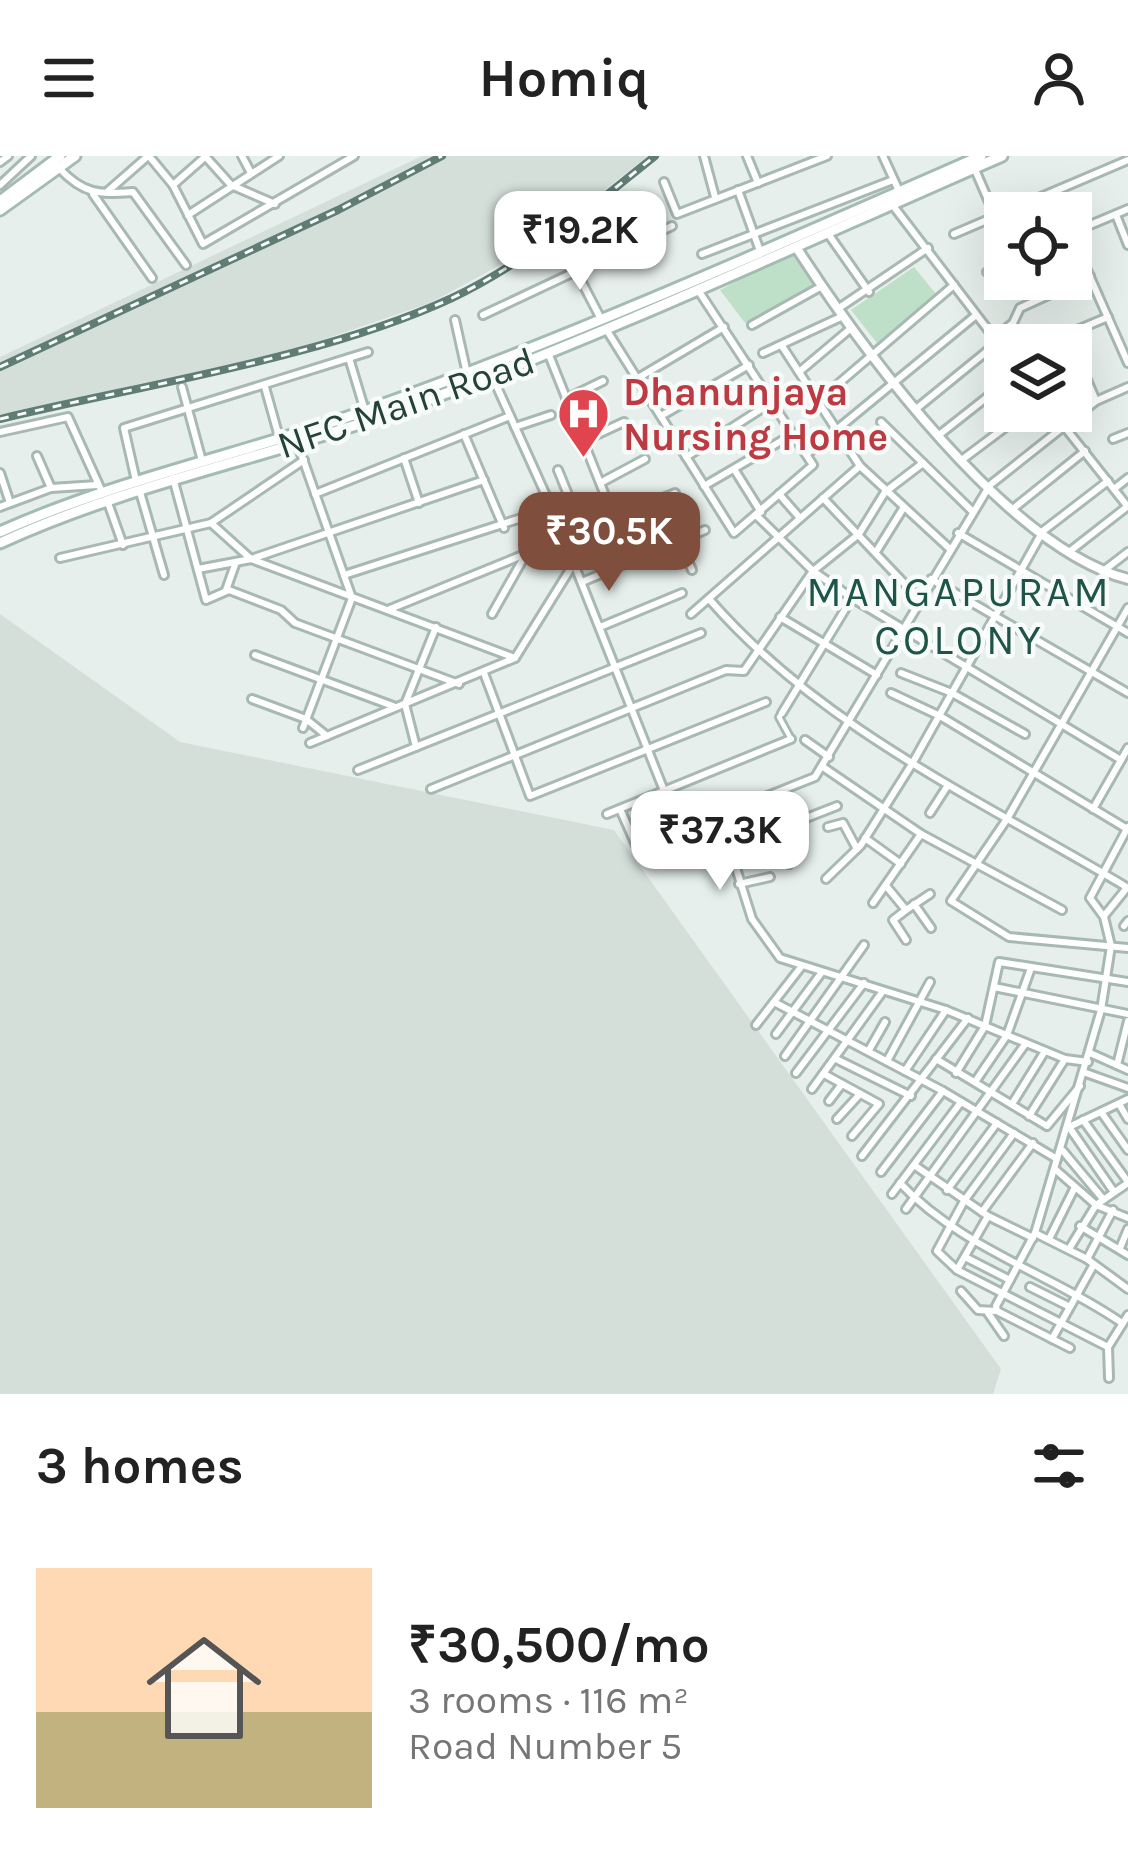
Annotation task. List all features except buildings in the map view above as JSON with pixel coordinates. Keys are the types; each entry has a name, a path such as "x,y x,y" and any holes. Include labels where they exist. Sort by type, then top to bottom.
{"main road":[{"path":"0,201 58,160 75,156"},
{"name":"NFC Main Road","path":"138,485 202,460 297,442 548,354 603,324 698,290 896,185 1002,156"},
{"path":"0,210 58,160"},
{"name":"NFC Main Road","path":"0,532 102,492 173,478 467,374 490,372 760,251 827,232 975,162"},
{"name":"NFC Main Road","path":"0,543 102,492"}],"street":[{"path":"2,181 0,165 8,156"},
{"path":"2,181 32,156"},
{"path":"105,194 148,156 173,184 203,244 354,156"},
{"path":"173,184 206,156 231,185 274,204"},
{"path":"242,156 251,172"},
{"path":"188,215 279,156"},
{"path":"704,156 715,197"},
{"path":"747,156 758,184"},
{"path":"793,156 797,169"},
{"path":"664,182 677,214 827,156"},
{"path":"702,254 896,185 883,156"},
{"path":"58,160 79,189 93,194 133,192 186,265"},
{"path":"1053,192 1128,160"},
{"path":"975,162 987,192"},
{"path":"738,190 760,251"},
{"path":"93,194 152,278"},
{"path":"644,202 660,232"},
{"path":"891,203 984,327"},
{"path":"1092,225 1128,209"},
{"path":"1116,214 1128,245"},
{"path":"795,218 797,240 850,329 939,435 1067,553 1102,572 1128,579"},
{"path":"955,234 984,221"},
{"path":"483,315 672,226"},
{"path":"603,227 617,252"},
{"path":"827,232 869,292"},
{"path":"763,353 841,312 928,248"},
{"path":"577,272 603,324 734,533 813,465 698,290"},
{"path":"1092,281 1124,341 1128,363"},
{"path":"818,402 954,285"},
{"path":"752,325 822,286"},
{"path":"1012,324 1020,308 1038,300"},
{"path":"806,455 975,316"},
{"path":"1091,324 1108,317"},
{"path":"455,320 467,374"},
{"path":"638,378 724,327"},
{"path":"799,372 850,329"},
{"path":"782,346 860,466 950,549"},
{"path":"916,409 984,351"},
{"path":"164,575 122,429 368,352"},
{"path":"548,354 614,518"},
{"path":"349,358 365,411"},
{"path":"661,416 748,365"},
{"path":"490,372 566,542 680,831"},
{"path":"566,399 603,381"},
{"path":"182,387 202,460"},
{"path":"265,387 279,437"},
{"path":"1092,404 1128,388"},
{"path":"1092,392 1096,401"},
{"path":"939,435 984,399"},
{"path":"686,457 772,402"},
{"path":"515,427 551,415"},
{"path":"315,494 510,416"},
{"path":"0,432 68,417 123,545"},
{"path":"585,440 624,422"},
{"path":"881,422 972,511"},
{"path":"963,459 999,432"},
{"path":"662,838 815,777 990,485 1054,432"},
{"path":"1067,553 1128,506 1070,432"},
{"path":"1113,439 1128,433"},
{"path":"464,434 504,528"},
{"path":"704,486 793,434"},
{"path":"297,442 352,598 303,728"},
{"path":"1014,508 1084,451"},
{"path":"37,456 51,488"},
{"path":"404,458 419,503"},
{"path":"602,482 644,459"},
{"path":"60,558 212,523 304,460"},
{"path":"430,789 727,670 742,672 813,571 859,534 885,493 923,463"},
{"path":"691,614 860,466"},
{"path":"734,469 759,514 813,571 1121,760"},
{"path":"344,575 553,511 571,502 558,470"},
{"path":"0,473 10,502"},
{"path":"173,478 206,600 226,590 236,562"},
{"path":"1114,489 1128,478"},
{"path":"198,569 251,559 484,480"},
{"path":"826,879 865,838 912,764 1043,532 1108,481"},
{"path":"0,507 51,488 102,492"},
{"path":"389,610 566,542 675,493"},
{"path":"779,494 800,518"},
{"path":"822,498 920,599"},
{"path":"876,552 904,507"},
{"path":"212,523 251,559 515,658"},
{"path":"582,582 705,530"},
{"path":"958,533 1128,633"},
{"path":"679,541 692,570"},
{"path":"1102,572 1128,552"},
{"path":"492,614 524,558"},
{"path":"310,743 515,658 574,563"},
{"path":"931,579 1128,693"},
{"path":"226,590 459,684"},
{"path":"600,627 682,593"},
{"path":"781,715 852,598"},
{"path":"710,600 757,655 797,686 912,764 1128,887 1104,916"},
{"path":"1128,608 1033,774 951,901 1009,937 1128,948"},
{"path":"780,616 877,675"},
{"path":"416,747 401,705 436,627"},
{"path":"358,770 700,633"},
{"path":"925,653 929,644"},
{"path":"255,656 401,705"},
{"path":"484,673 530,796 766,702 781,715 791,739 607,814"},
{"path":"902,673 952,692 1025,734"},
{"path":"891,693 940,716 1128,828 1090,898 1104,916 1111,946 1108,979 1082,1083 1034,1236 992,1312"},
{"path":"252,699 306,719 327,736"},
{"path":"805,740 830,757"},
{"path":"1093,809 1128,748"},
{"path":"823,767 921,834 1062,910"},
{"path":"930,814 948,785"},
{"path":"729,848 837,806"},
{"path":"620,809 636,845"},
{"path":"720,817 739,884 767,947 801,967 842,974 946,1010 1065,1059 1089,1057 1128,1070"},
{"path":"828,827 843,823 856,849"},
{"path":"777,830 789,864"},
{"path":"873,903 921,834"},
{"path":"865,838 902,864"},
{"path":"739,884 770,877"},
{"path":"887,887 906,910"},
{"path":"906,940 893,920 930,894"},
{"path":"914,904 931,928"},
{"path":"785,1056 864,945"},
{"path":"956,1072 986,1026 999,962 1128,982"},
{"path":"756,1025 801,967"},
{"path":"974,1083 1007,1035 1031,968"},
{"path":"776,1034 821,972"},
{"path":"796,1072 864,982"},
{"path":"887,1061 931,982"},
{"path":"994,987 1128,1018 1117,1065"},
{"path":"812,1089 883,991"},
{"path":"774,1002 943,1091 1058,1160"},
{"path":"905,1071 946,1010"},
{"path":"862,1156 968,1018"},
{"path":"868,1050 885,1022"},
{"path":"906,1209 980,1113 1026,1043"},
{"path":"1011,1105 1045,1051"},
{"path":"836,1059 911,1096"},
{"path":"936,1059 1047,1126 1082,1083"},
{"path":"1029,1116 1065,1059"},
{"path":"1085,1072 1128,1088"},
{"path":"824,1074 898,1115"},
{"path":"829,1100 842,1084"},
{"path":"881,1172 943,1091"},
{"path":"838,1118 860,1094"},
{"path":"1069,1127 1128,1099"},
{"path":"892,1194 961,1102"},
{"path":"852,1136 879,1104"},
{"path":"1118,1104 1128,1119"},
{"path":"1101,1112 1128,1150"},
{"path":"1069,1249 1099,1202 1128,1182 1083,1120"},
{"path":"947,1190 997,1123"},
{"path":"1069,1127 1114,1192"},
{"path":"1014,1132 964,1201 937,1254 957,1270 1108,1347"},
{"path":"957,1270 985,1214 1034,1143"},
{"path":"1061,1150 1099,1202"},
{"path":"914,1166 985,1214 1049,1238 1128,1288"},
{"path":"1056,1170 1128,1218"},
{"path":"900,1184 949,1229 1125,1319 1108,1347 1109,1378"},
{"path":"1049,1238 1076,1187"},
{"path":"1052,1339 1113,1210"},
{"path":"1080,1226 1128,1255"},
{"path":"1119,1250 1128,1229"},
{"path":"964,1257 1010,1280"},
{"path":"1030,1287 1068,1306"},
{"path":"961,1291 992,1312 1070,1348"},
{"path":"992,1312 1004,1336"}],"shaded area":[{"path":"422,156 648,156 528,250 430,303 264,360 0,423 0,357"},
{"path":"0,614 180,742 614,830 1001,1369 993,1394 0,1394"}],"green space":[{"path":"797,249 820,284 745,323 720,290"},
{"path":"914,267 936,294 877,343 851,310"}],"railway":[{"path":"0,367 338,210 442,156"},
{"path":"0,419 289,354 401,319 507,268 655,156"}],"place":[{"name":"Dhanunjaya Nursing Home","path":"584,460"}],"district":[{"name":"MANGAPURAM COLONY","path":"959,616"}]}
